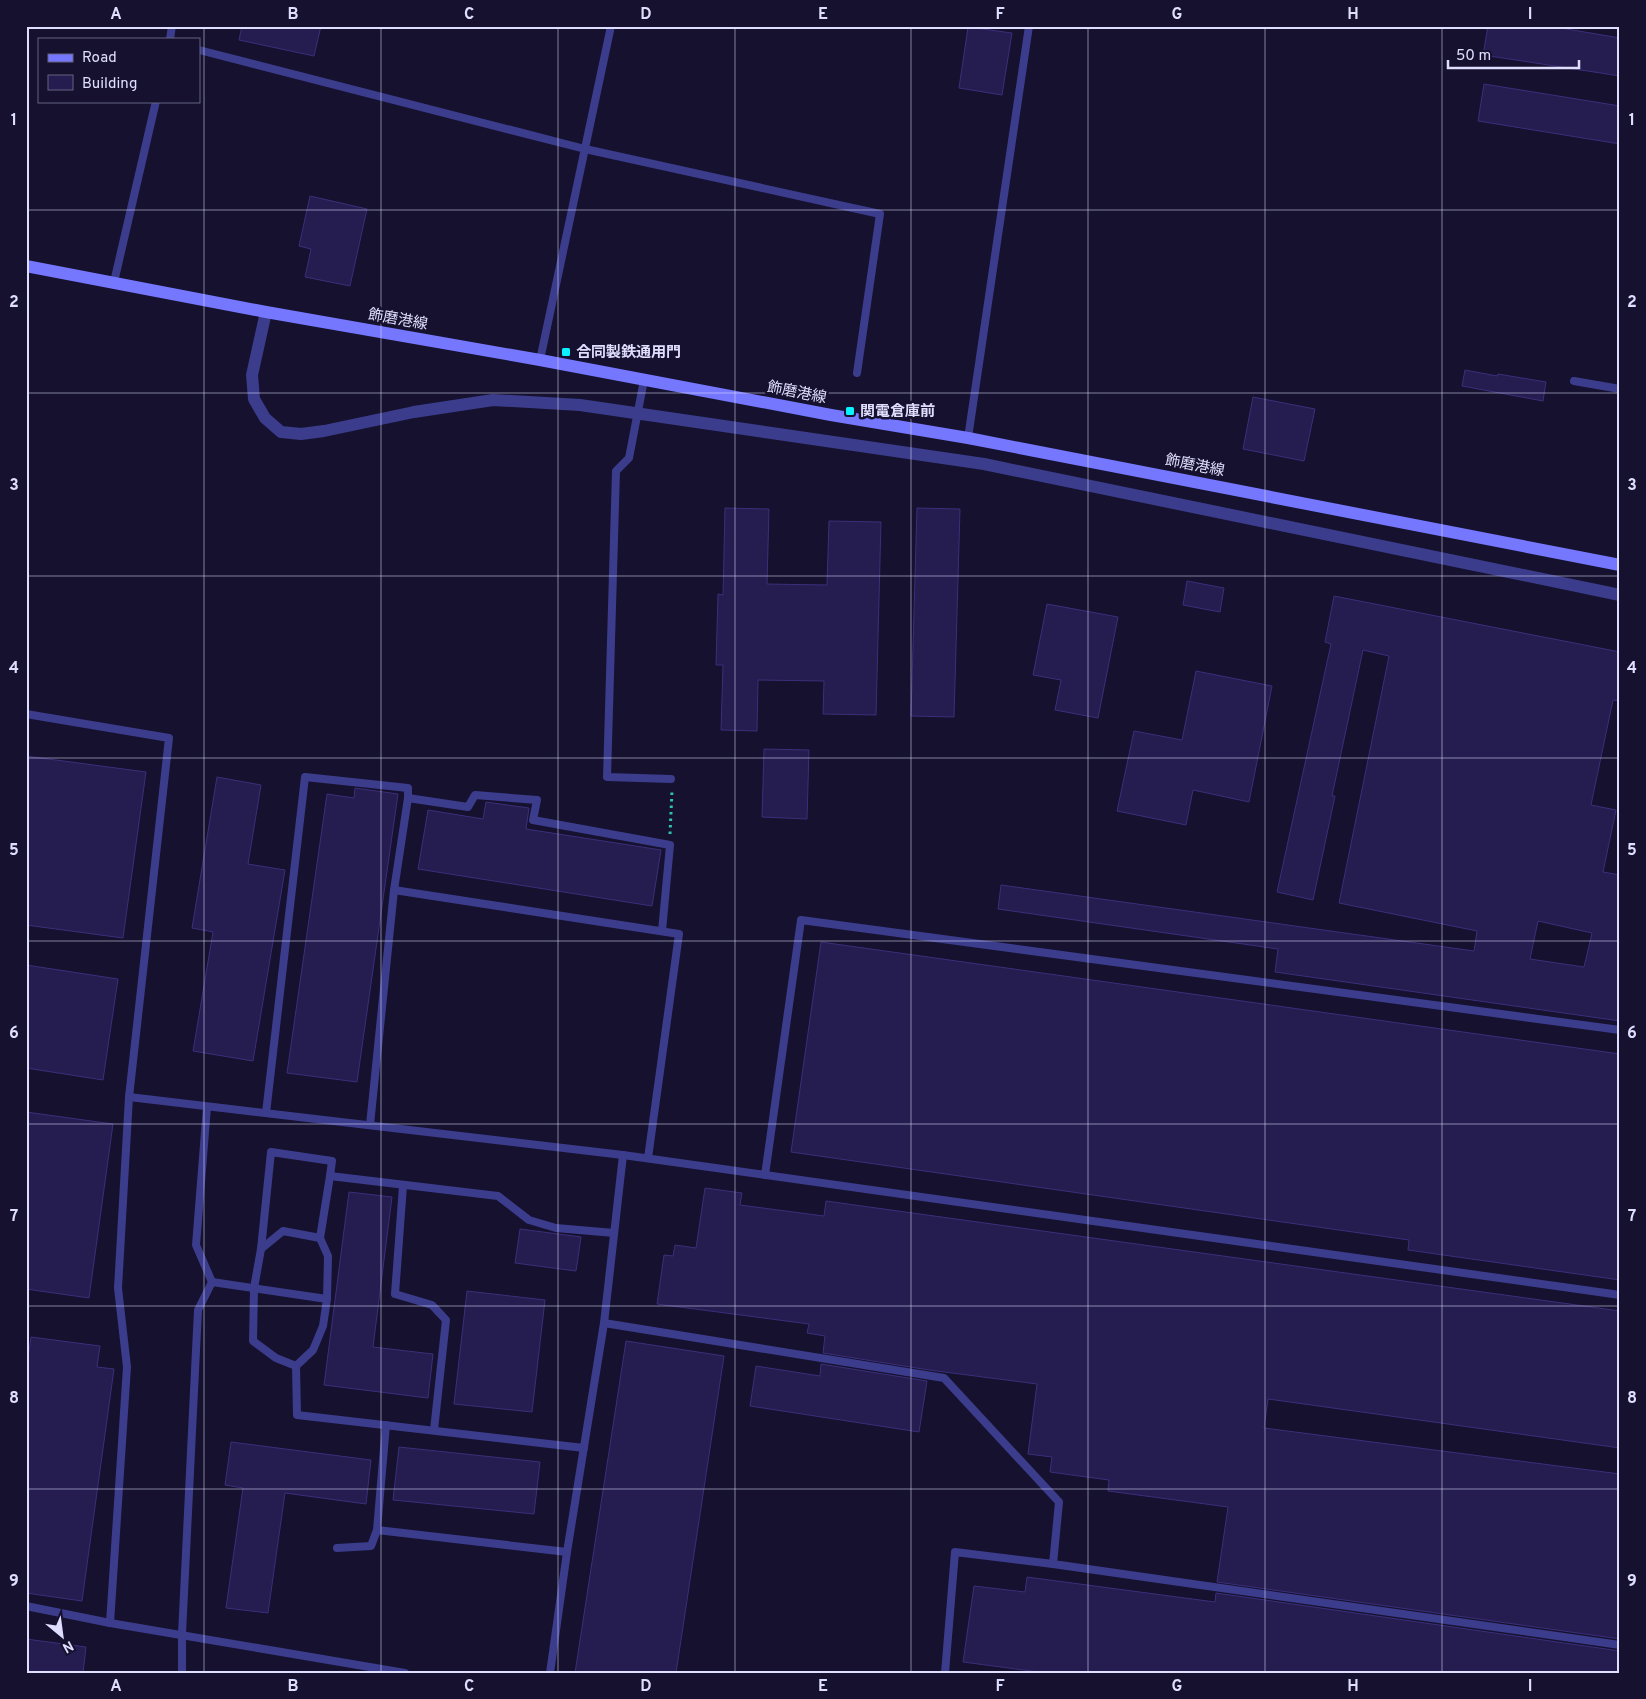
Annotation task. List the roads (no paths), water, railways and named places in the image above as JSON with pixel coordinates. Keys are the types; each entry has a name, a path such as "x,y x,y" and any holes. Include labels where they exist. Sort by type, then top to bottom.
{"main road":[{"name":"飾磨港線","path":"26,266 266,312 540,360 831,415 968,438 1620,565"}],"street":[{"path":"266,312 252,375 254,399 265,418 281,432 301,434 324,431 414,412 493,400 580,404 974,462 1620,595"}],"lane":[{"path":"540,360 611,26"},
{"path":"968,438 1029,26"},
{"path":"200,50 585,149 880,214 857,373"},
{"path":"114,282 156,102"},
{"path":"644,380 629,458 616,471 607,777 671,784"},
{"path":"1574,381 1620,389"},
{"path":"26,714 169,738 129,1097 118,1288 127,1367 110,1623"},
{"path":"266,1113 305,777 408,788 394,890 370,1125"},
{"path":"408,798 468,806 475,795 537,800 533,820 670,845 662,931"},
{"path":"394,890 679,934 648,1158"},
{"path":"765,1175 801,920 1620,1030"},
{"path":"129,1097 623,1154 1620,1295"},
{"path":"182,1673 182,1634 198,1310 212,1282 196,1245 207,1106"},
{"path":"296,1366 276,1358 253,1341 254,1288 261,1249 271,1152 332,1161 320,1238 328,1256 327,1299 322,1326 313,1350 296,1366 297,1415 584,1448"},
{"path":"550,1673 567,1552 604,1323 623,1154"},
{"path":"330,1176 498,1196 529,1220 556,1228 614,1233"},
{"path":"404,1186 395,1294 432,1305 446,1320 434,1430"},
{"path":"261,1249 283,1231 320,1238"},
{"path":"212,1282 327,1299"},
{"path":"604,1323 944,1378 1059,1502 1053,1564"},
{"path":"337,1548 371,1546 377,1530 386,1425"},
{"path":"377,1530 567,1552"},
{"path":"945,1673 955,1552 1053,1564 1620,1645"},
{"path":"26,1606 110,1623 405,1673"}],"place":[{"name":"合同製鉄通用門","path":"566,352"},
{"name":"関電倉庫前","path":"850,411"}]}
